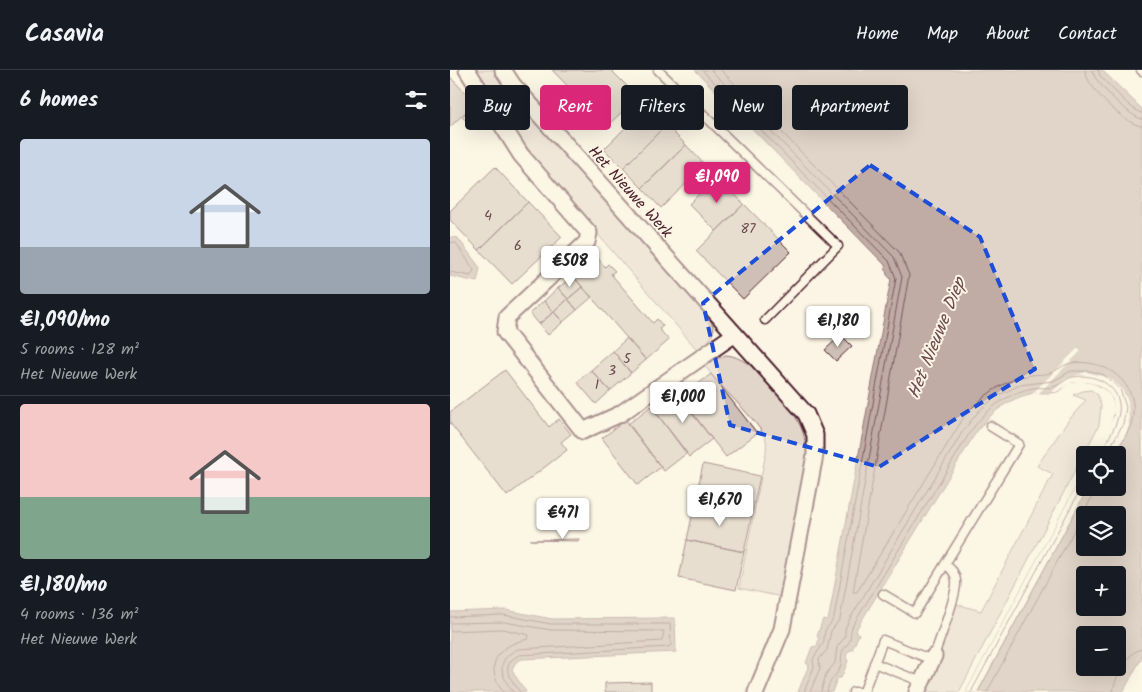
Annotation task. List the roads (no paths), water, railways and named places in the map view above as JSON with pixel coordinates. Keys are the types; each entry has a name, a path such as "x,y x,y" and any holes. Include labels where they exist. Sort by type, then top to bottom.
{"street":[{"path":"468,70 521,155 589,233 587,242 508,317 505,332 583,431 620,414 735,334"},
{"name":"Het Nieuwe Werk","path":"503,70 513,85 806,414 815,436 815,455 782,630 756,692"},
{"path":"920,687 933,658"}],"lane":[{"path":"658,70 838,246 765,320"},
{"path":"883,594 915,614 1019,444 990,426"},
{"path":"853,692 864,692 883,640 933,658 956,588 954,574 951,568 945,565"},
{"path":"874,663 920,687"}],"water":[{"name":"Het Nieuwe Diep","path":"695,70 1102,70 1142,109 1142,657 1123,692 966,692 1076,487 1076,496 1126,496 1126,446 1098,446 1113,418 1113,401 1104,389 1090,382 1081,381 1066,385 1057,392 1024,395 1007,403 985,422 973,437 857,628 856,632 859,634 852,650 848,651 846,657 848,661 841,678 837,678 832,692 798,692 809,665 806,663 812,647 817,646 819,639 817,636 823,619 827,620 829,616 891,279 887,275 885,265 753,130 782,130 782,85 714,85 714,90"},
{"path":"450,237 458,238 480,268 477,282 450,276"},
{"path":"505,610 552,619 675,618 676,652 522,659 516,662 512,669 526,692 450,692 450,612"}]}
